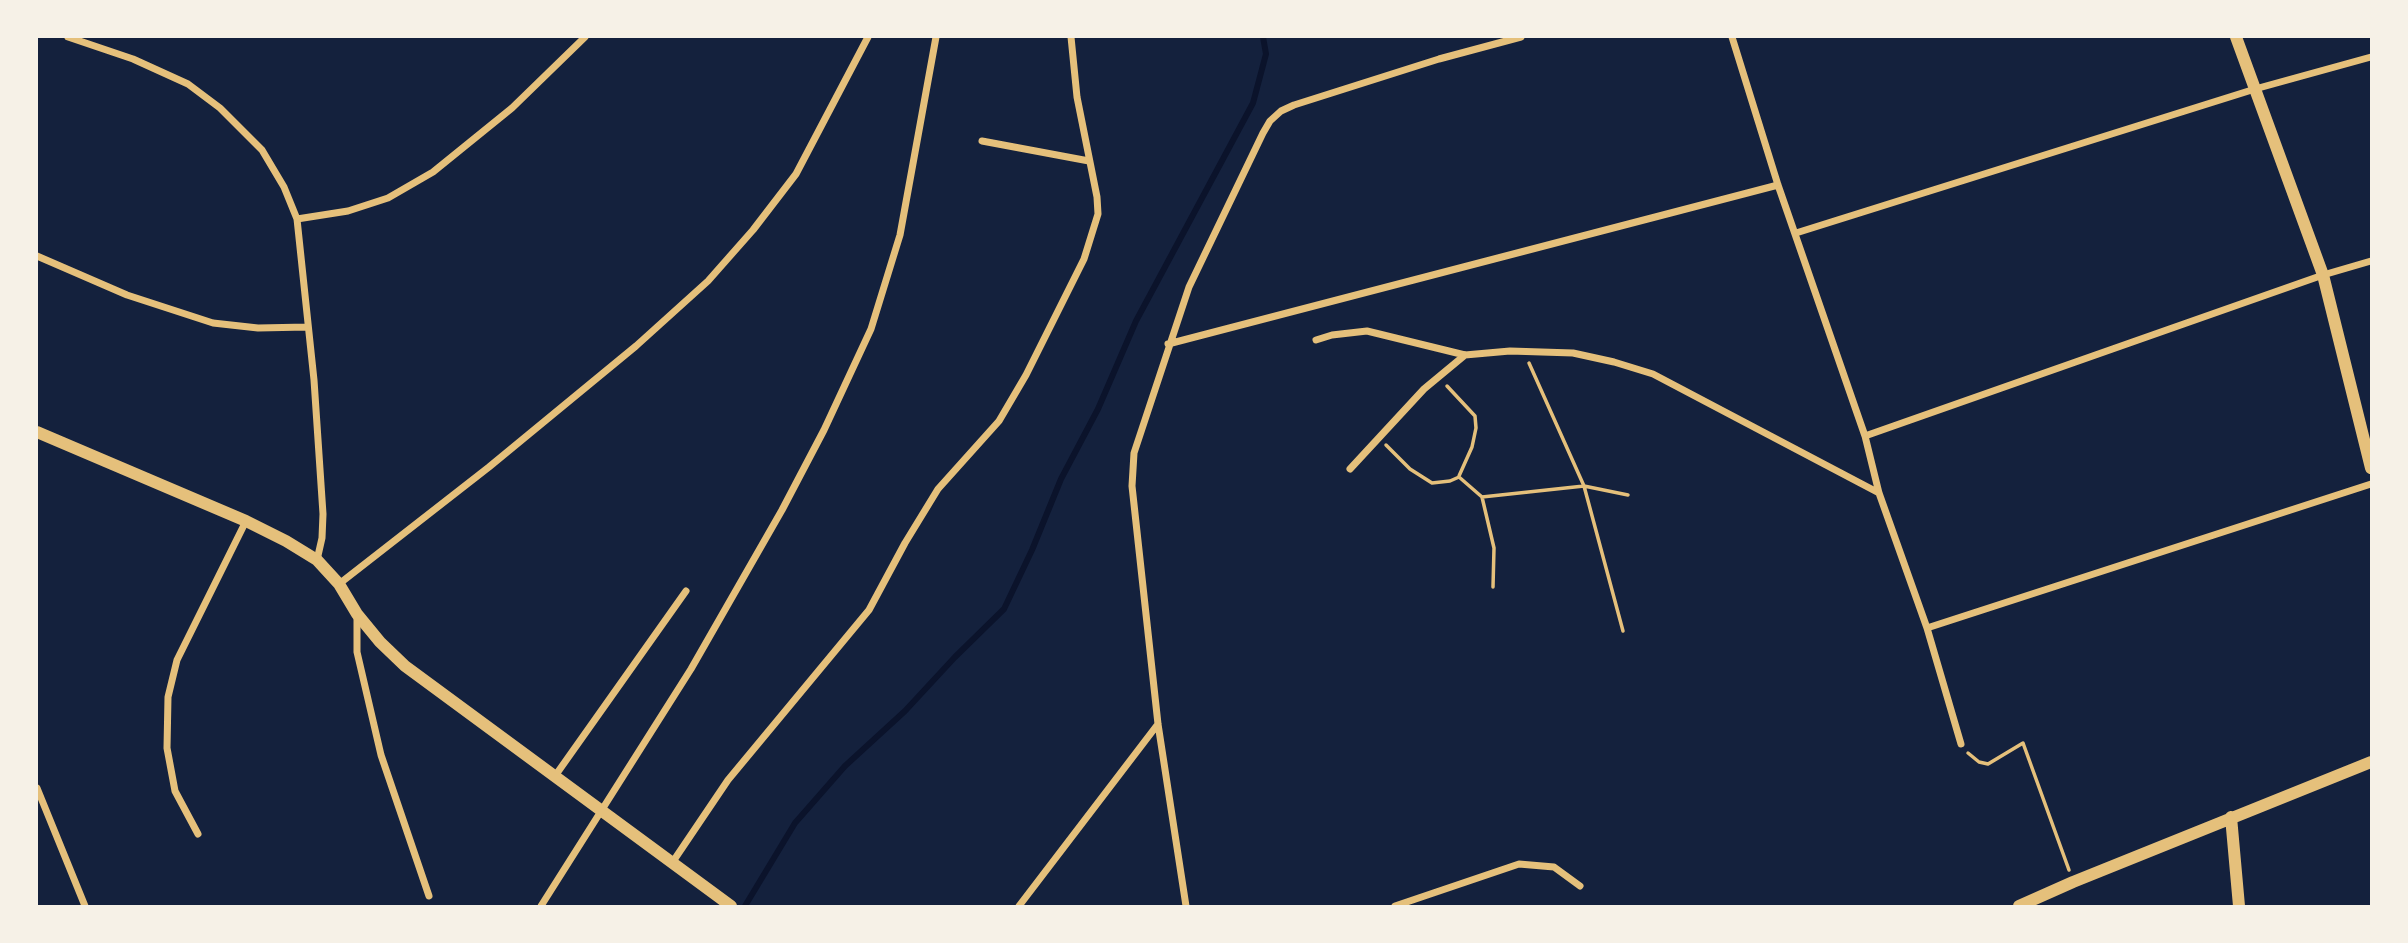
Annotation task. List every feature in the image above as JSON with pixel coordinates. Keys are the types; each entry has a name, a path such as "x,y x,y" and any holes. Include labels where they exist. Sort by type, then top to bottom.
{"street":[{"path":"68,37 133,59 188,84 220,108 262,150 284,187 297,219 314,380 323,514 322,538 317,560"},
{"path":"297,219 348,211 388,198 433,173 512,108 585,37"},
{"path":"339,584 489,467 636,346 708,281 753,230 796,174 868,37"},
{"path":"541,906 691,669 782,510 824,430 871,329 900,235 936,37"},
{"path":"672,863 728,780 869,610 938,489 999,421 1027,375 1084,258 1098,214 1077,97 1071,37"},
{"path":"1186,906 1157,724 1135,536 1132,486 1134,453 1189,287 1270,121 1281,111 1294,104 1426,63 1521,37"},
{"path":"1733,37 1778,185 1865,436 1879,493 1927,628 1961,744"},
{"path":"2236,37 2323,275 2371,468"},
{"path":"1796,233 2255,89 2371,57"},
{"path":"982,141 1089,161"},
{"path":"1168,344 1778,185"},
{"path":"37,256 127,295 213,323 258,328 307,327"},
{"path":"1865,436 2323,275 2371,261"},
{"path":"1316,340 1332,335 1367,331 1465,355 1524,351 1573,353 1614,362 1653,374 1879,493"},
{"path":"1350,469 1438,377 1465,355"},
{"path":"37,432 246,521 317,560 339,584 357,614 380,642 405,666 731,906"},
{"path":"1927,628 2371,484"},
{"path":"198,834 175,791 167,748 168,697 177,660 246,521"},
{"path":"554,778 686,592"},
{"path":"357,614 357,652 381,755 429,896"},
{"path":"1019,906 1157,724"},
{"path":"2019,906 2231,817 2371,762"},
{"path":"37,788 85,906"},
{"path":"2231,817 2239,906"},
{"path":"1395,906 1519,864 1553,867 1580,886"}],"path":[{"path":"1524,351 1584,486 1623,631"},
{"path":"1380,439 1410,469 1432,483 1459,477 1472,447 1476,428 1475,416 1438,377"},
{"path":"1459,477 1482,497 1494,548 1493,587"},
{"path":"1482,497 1584,486 1628,495"},
{"path":"1961,744 1979,762 1987,764 2023,743 2073,882"}],"waterway":[{"path":"745,906 795,823 845,766 905,711 1004,609 1061,479 1098,409 1136,321 1253,103 1266,54 1263,37"}]}
